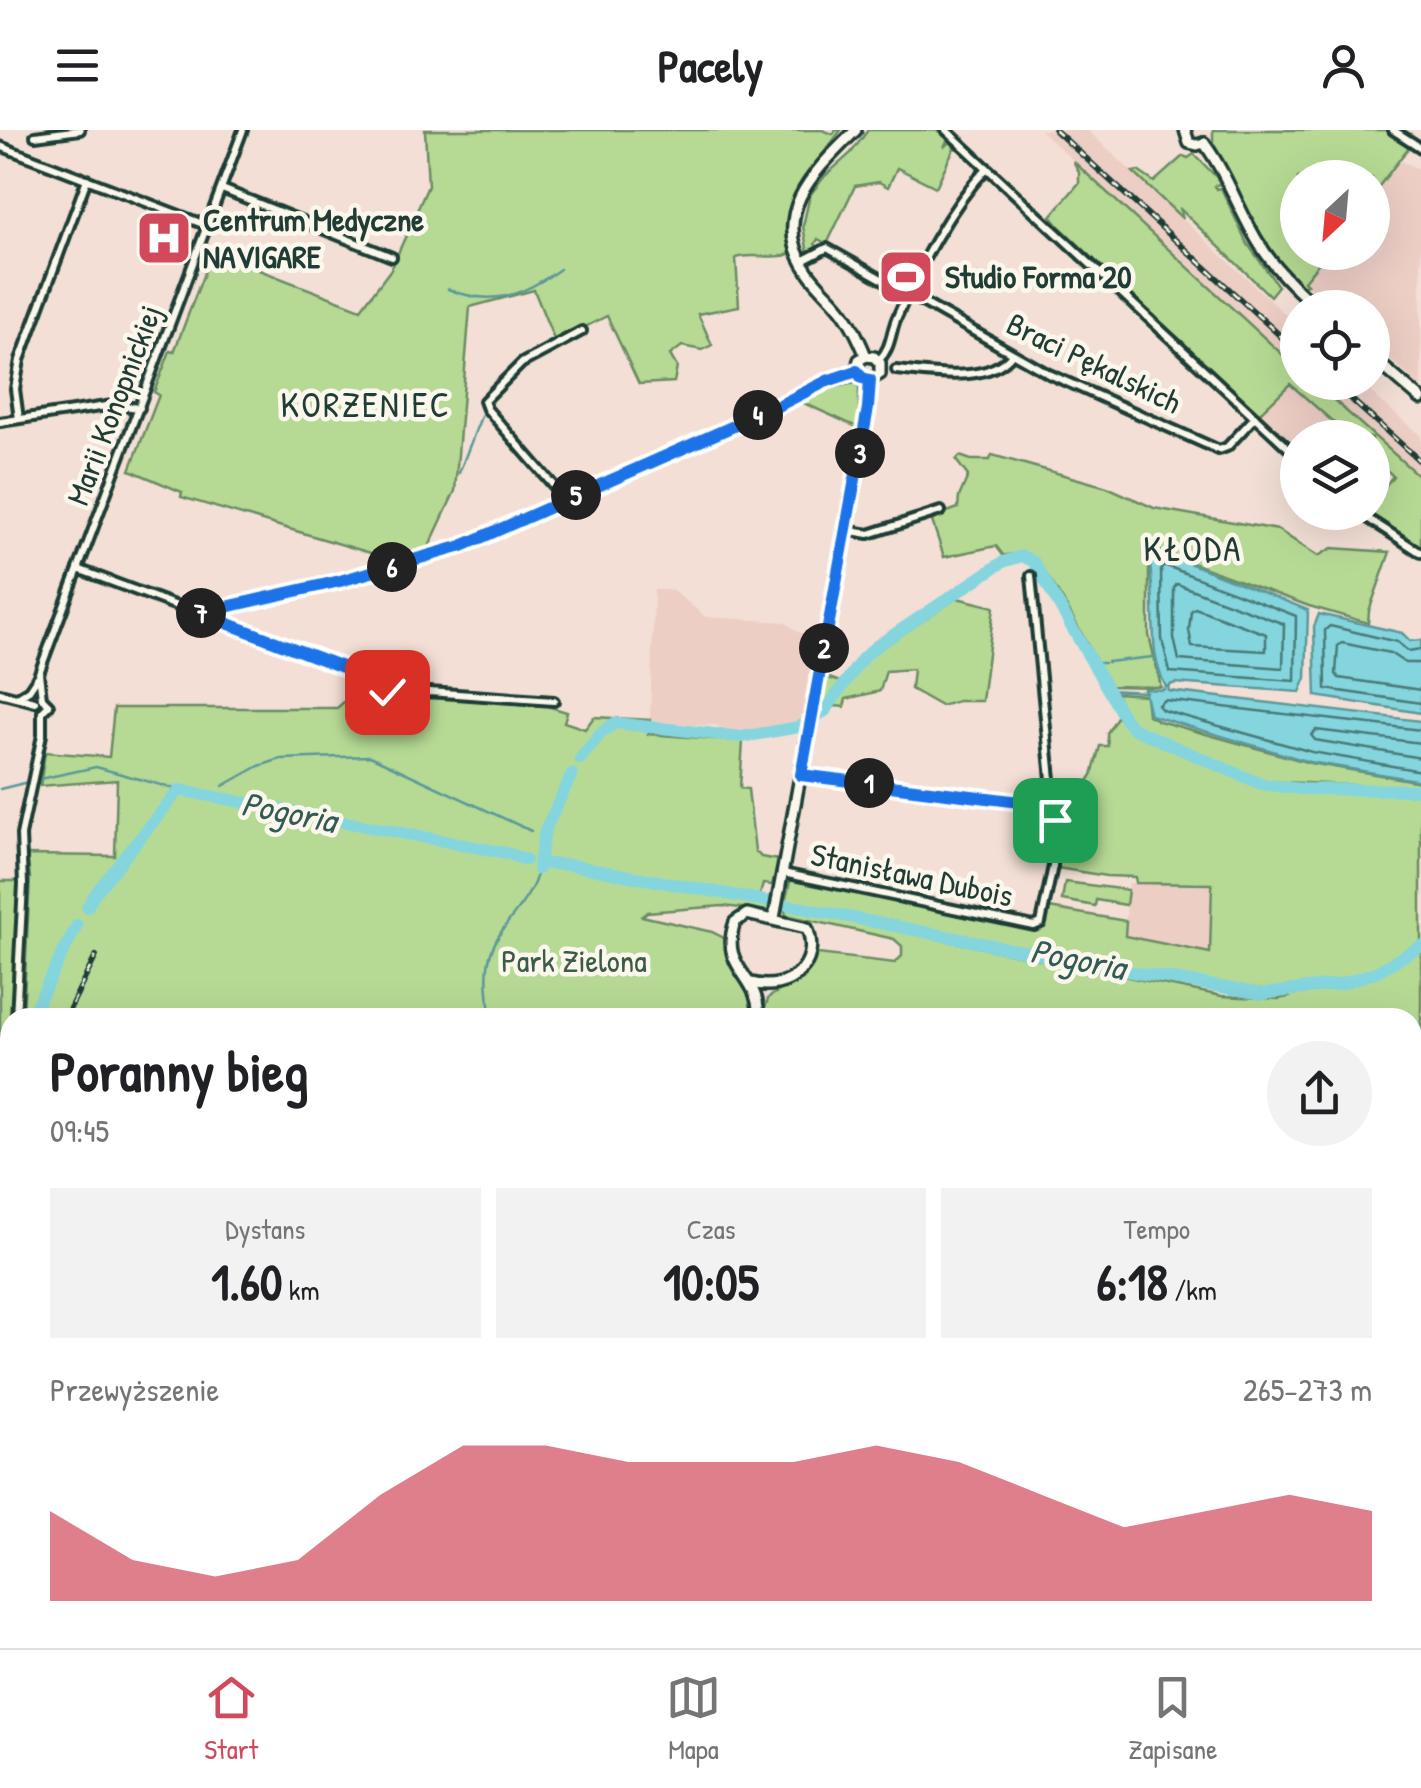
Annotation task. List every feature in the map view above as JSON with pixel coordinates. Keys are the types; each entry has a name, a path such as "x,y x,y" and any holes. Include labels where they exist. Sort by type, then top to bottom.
{"street":[{"path":"36,136 80,130"},
{"name":"Marii Konopnickiej","path":"38,677 244,130"},
{"path":"856,130 820,167 800,197 794,230 802,260 843,312 866,356 879,360"},
{"path":"946,130 1280,440"},
{"path":"1184,130 1189,143 1197,145 1204,142 1209,132"},
{"path":"1393,130 1421,148"},
{"path":"1204,142 1227,176 1262,248 1298,290"},
{"path":"0,146 208,226"},
{"path":"774,918 870,380 881,372 879,360 889,346 908,295 956,204 987,168"},
{"path":"19,419 14,389 20,360 88,180"},
{"path":"221,189 392,257"},
{"name":"Braci Pękalskich","path":"802,260 827,248 1065,382 1219,450 1227,447 1255,417"},
{"path":"566,500 486,409 484,401 522,363 582,331"},
{"path":"896,370 975,372 1005,362 1012,354"},
{"path":"866,356 858,362 857,371 870,380"},
{"path":"200,613 340,581 462,546 827,381 857,371"},
{"path":"1390,372 1421,399"},
{"path":"0,422 113,405 140,408"},
{"path":"845,530 869,534 941,511"},
{"path":"1386,530 1421,553"},
{"path":"78,569 366,676 392,694 430,692 554,701"},
{"name":"Stanisława Dubois","path":"783,873 1036,926 1042,921 1053,866 1055,820 1031,576"},
{"path":"19,696 38,677"},
{"path":"38,677 36,709 42,712"},
{"path":"0,693 49,705 42,712 41,741 21,849 23,889 17,1008"},
{"path":"801,775 1052,806"},
{"path":"747,914 774,918 804,924 811,942 798,974 786,984 774,987 752,983 732,956 733,927 747,914"},
{"path":"752,983 758,1008"},
{"path":"762,1008 774,987"}],"shaded area":[{"path":"1040,130 1087,130 1280,309 1280,352"},
{"path":"1399,160 1421,170 1421,387 1390,359 1390,290 1313,290 1304,282 1314,270 1390,270 1390,172"},
{"path":"1280,394 1280,400 1308,400 1331,420 1280,420 1280,435 1258,415"},
{"path":"1334,400 1380,400 1421,436 1421,478 1390,450 1390,420 1356,420"},
{"path":"654,590 672,590 706,617 785,622 798,632 821,639 805,721 734,732 715,725 650,720"},
{"path":"1129,883 1212,884 1210,953 1124,936"}],"green space":[{"path":"425,130 822,130 833,134 841,130 809,172 794,200 789,216 792,253 736,258 739,306 698,314 712,345 702,350 682,346 670,355 677,367 674,382 639,384 607,316 555,342 534,290 470,307 455,491 427,551 395,559 384,557 181,497 182,492 130,470 159,395 154,392 170,351 174,352 212,252 361,309 391,269 428,186"},
{"path":"868,130 937,130 948,139 944,147 950,141 959,149 954,148 936,187 897,168 888,187 879,182 855,186 827,244 818,239 815,244 820,250 808,254 803,226 810,195"},
{"path":"1213,130 1386,130 1409,147 1390,172 1390,160 1280,160 1280,265 1261,238 1213,143"},
{"path":"1194,154 1217,178 1220,183 1215,186 1221,188 1247,243 1278,286 1270,296 1179,208 1183,219 1133,172 1138,171 1154,182 1183,156"},
{"path":"1073,161 1280,352 1280,394 1258,415 1051,216 1079,183"},
{"path":"1284,270 1313,270 1302,286"},
{"path":"856,383 859,428 799,401 833,387"},
{"path":"1308,400 1334,400 1356,420 1331,420"},
{"path":"1390,450 1421,478 1421,546 1390,527"},
{"path":"992,455 1107,487 1154,508 1278,530 1318,556 1332,548 1390,552 1368,623 1309,606 1159,551 1149,558 1149,635 1161,687 1109,686 1058,592 1034,560 1025,554 1003,555 996,546 944,557 931,518 958,508 968,476 956,460 960,456 990,460"},
{"path":"957,598 994,607 982,701 941,706 911,689 913,669 886,671 880,691 846,699 844,707 835,706 815,723 823,676 846,684 871,655"},
{"name":"Park Zielona","path":"364,684 387,701 434,698 540,704 567,712 564,722 585,729 594,717 650,720 648,734 743,741 740,788 748,789 755,851 761,857 779,860 772,885 763,884 758,902 772,905 770,911 722,906 647,912 642,916 724,938 753,1008 23,1008 30,877 27,855 115,856 117,780 40,786 45,752 109,757 114,708 337,708"},
{"path":"1116,693 1146,695 1148,715 1159,721 1310,763 1421,782 1421,788 1258,781 1135,726 1125,715"},
{"path":"1118,715 1132,731 1262,787 1421,792 1421,1008 765,1008 769,997 801,978 818,954 895,963 902,956 902,946 894,939 786,915 784,908 1222,996 1288,997 1272,990 1226,986 785,902 791,878 1035,929 1044,926 1049,908 1126,921 1125,936 1210,953 1212,884 1136,883 1135,877 1057,868 1057,827 1092,775 1100,746 1108,746 1107,733"},
{"path":"0,881 20,881 14,1008 0,1008"},
{"path":"1065,882 1128,890 1126,905 1096,900 1095,906 1062,900"}],"water":[{"path":"1161,552 1308,610 1306,678 1300,692 1175,683 1168,686 1169,691 1421,721 1421,781 1310,762 1150,715 1144,689 1166,687 1155,649 1150,561"},
{"path":"1319,614 1402,633 1410,641 1421,640 1421,713 1316,696 1314,627"}],"waterway":[{"path":"448,289 479,297 506,296 533,286 560,269"},
{"path":"459,473 482,414"},
{"path":"580,759 602,732 615,723 742,737 799,727 825,711 875,647 1003,562 1022,556 1034,562 1134,729 1261,784 1302,789 1421,790"},
{"path":"1107,662 1153,657"},
{"path":"1095,663 1104,663"},
{"path":"1108,690 1146,692"},
{"path":"223,786 281,759 370,756 531,831"},
{"path":"35,780 96,767 179,790"},
{"path":"538,869 545,830 572,774"},
{"path":"0,789 28,782"},
{"name":"Pogoria","path":"97,891 179,790 526,860"},
{"name":"Pogoria","path":"547,864 771,902"},
{"path":"489,1008 487,976 491,953 530,892 538,869"},
{"name":"Pogoria","path":"87,907 94,895"},
{"name":"Pogoria","path":"787,905 1263,994 1340,984 1376,972 1421,946"},
{"name":"Pogoria","path":"35,1008 77,925"}],"railway":[{"path":"1055,130 1280,336"},
{"path":"1352,400 1421,462"},
{"path":"70,1008 96,956"}],"place":[{"name":"Centrum Medyczne NAVIGARE","path":"164,238"},
{"name":"Studio Forma 20","path":"906,277"}],"district":[{"name":"KORZENIEC","path":"366,405"},
{"name":"KŁODA","path":"1193,549"}],"route":[{"path":"387,692 366,676 200,613 340,581 462,546 827,381 857,371 870,380 868,408 801,775 1052,806 1055,820"}]}
